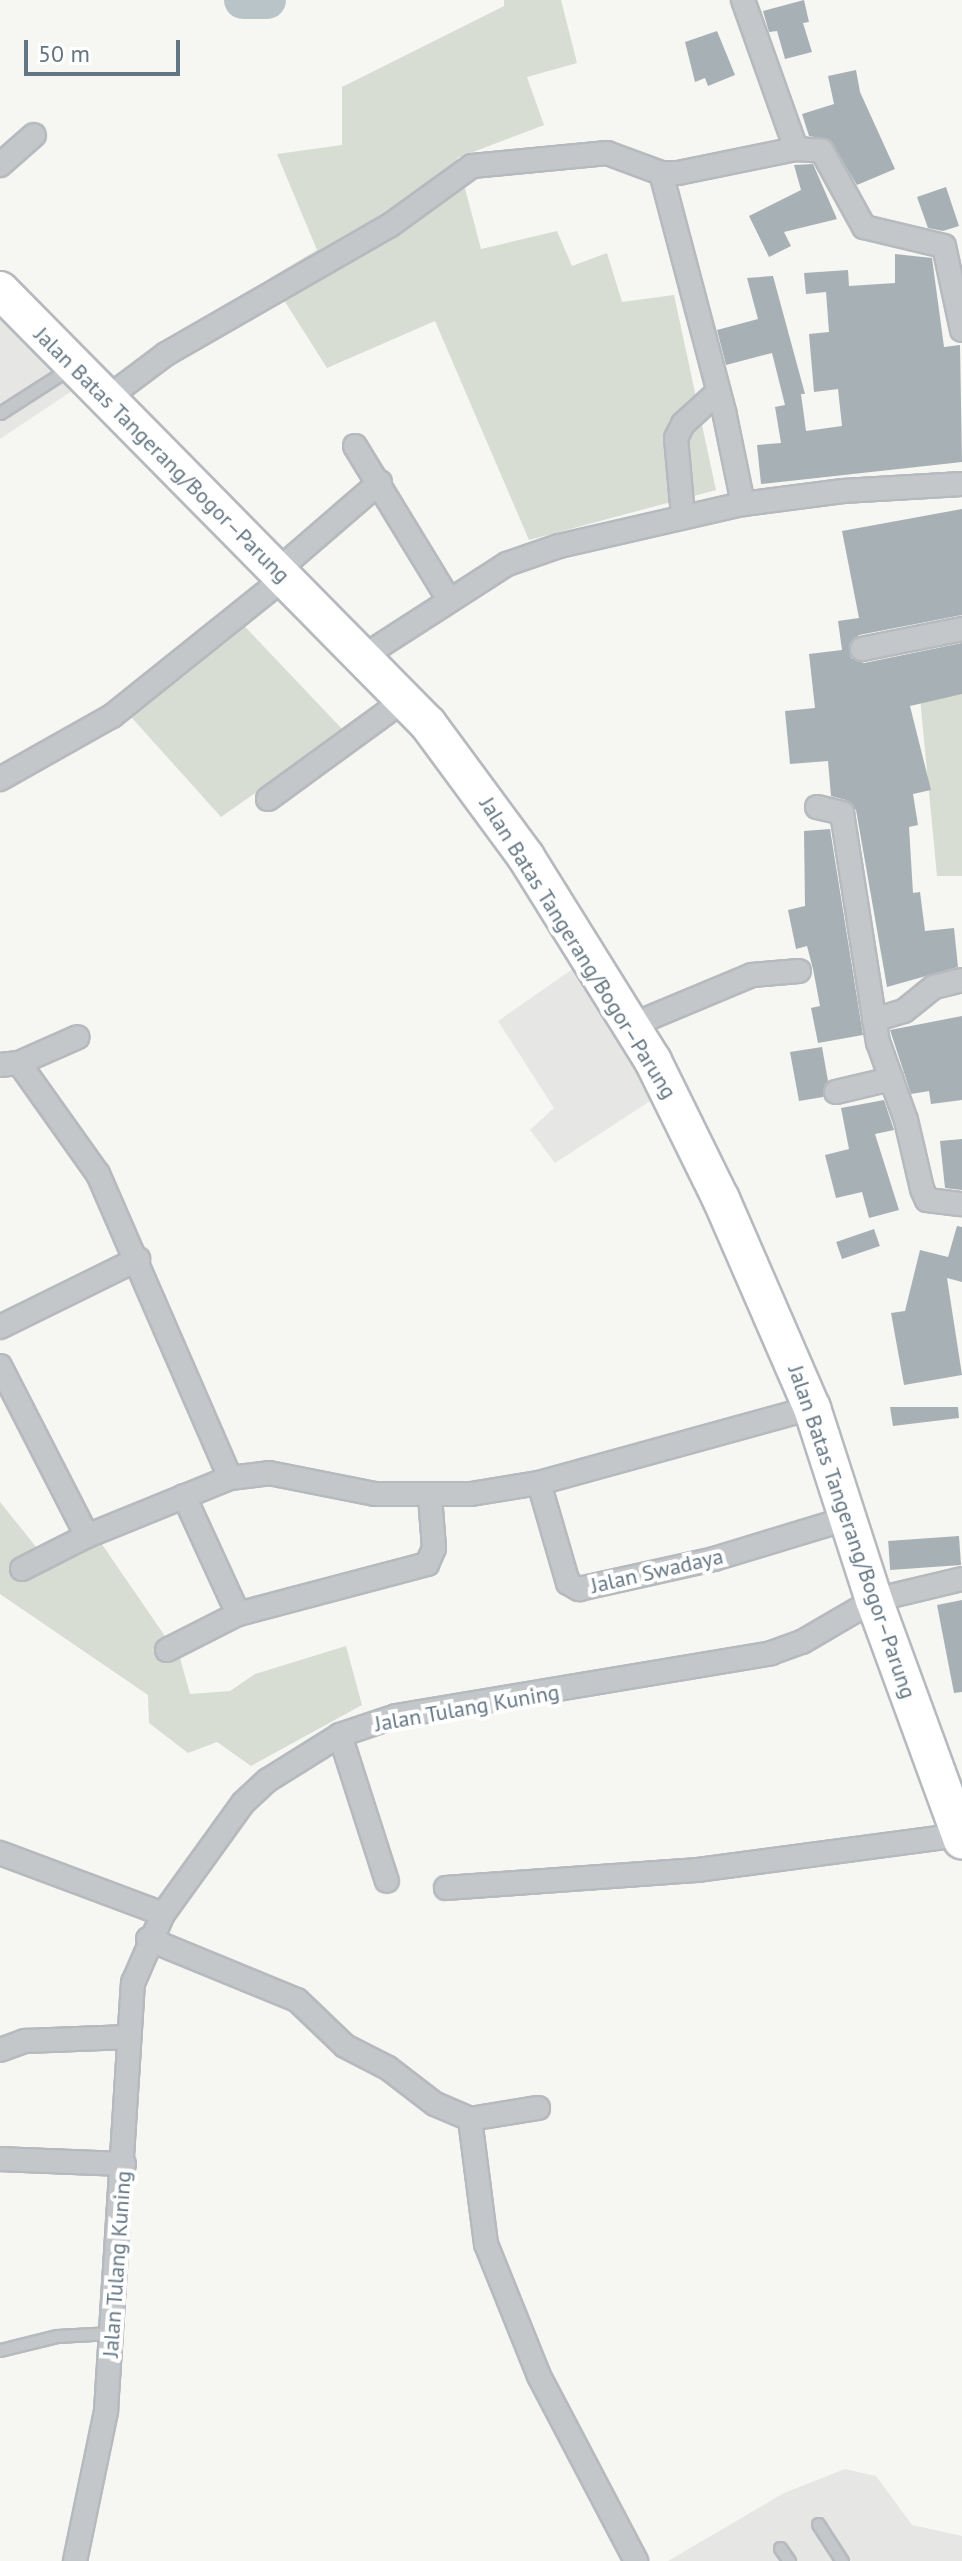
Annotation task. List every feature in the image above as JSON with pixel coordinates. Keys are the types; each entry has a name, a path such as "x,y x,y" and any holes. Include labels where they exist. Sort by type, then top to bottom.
{"main road":[{"name":"Jalan Batas Tangerang/Bogor–Parung","path":"0,290 404,700 463,767 526,857 630,1026 693,1138 812,1408 874,1600 961,1838"}],"street":[{"path":"743,0 796,149"},
{"path":"0,165 34,135"},
{"path":"106,399 166,354 389,226 472,166 607,153 661,173 796,149 822,151 864,227 944,246 962,330"},
{"path":"661,173 716,394 725,416 743,504"},
{"path":"683,516 676,438 683,424 716,394"},
{"path":"355,446 380,482 449,600"},
{"path":"0,779 112,716 281,574 380,482"},
{"path":"361,658 449,600 527,555 743,504 843,491 962,484"},
{"path":"862,649 962,629"},
{"path":"268,799 404,700"},
{"path":"817,807 842,813 874,1020 927,1200 962,1204"},
{"path":"630,1026 752,975 799,971"},
{"path":"874,1020 904,1011 934,987 962,980"},
{"path":"78,1037 6,1060 98,1174 138,1259 230,1478"},
{"path":"836,1092 891,1079"},
{"path":"0,1327 138,1259"},
{"path":"0,1366 87,1536"},
{"path":"22,1569 87,1536 230,1478 269,1473 375,1494 430,1496 539,1483 812,1408"},
{"name":"Jalan Swadaya","path":"539,1483 568,1583 579,1589 714,1559 846,1519"},
{"path":"184,1496 238,1614"},
{"path":"167,1650 238,1614 427,1564 434,1548 430,1496"},
{"name":"Jalan Tulang Kuning","path":"75,2561 106,2411 124,2164 133,1983 148,1939 163,1914 243,1803 268,1780 340,1735 396,1716 771,1653 802,1642 874,1600 962,1579"},
{"path":"340,1735 387,1881"},
{"path":"446,1888 698,1870 961,1838"},
{"path":"0,1853 163,1914"},
{"path":"148,1939 297,2000 345,2046 388,2068 435,2104 470,2119 538,2108"},
{"path":"0,2050 25,2041 129,2037"},
{"path":"470,2119 486,2244 539,2376 636,2561"},
{"path":"0,2159 124,2164"}],"lane":[{"path":"0,413 72,366"},
{"path":"0,2350 57,2336 111,2333"},
{"path":"818,2524 842,2561"},
{"path":"780,2548 789,2561"}],"shaded area":[{"path":"504,0 561,0 577,63 527,77 544,125 457,158 481,249 557,231 572,266 607,253 622,302 674,295 716,490 529,540 435,321 327,368 270,278 317,250 277,154 342,145 342,87 504,6"},
{"path":"0,288 93,377 0,439"},
{"path":"233,614 344,731 221,817 115,699"},
{"path":"962,682 962,876 937,876 919,687"},
{"path":"587,959 664,1092 555,1163 530,1130 554,1108 498,1021"},
{"path":"0,1502 53,1568 99,1540 180,1658 190,1694 230,1691 255,1674 346,1646 362,1705 251,1766 217,1742 188,1753 149,1723 148,1695 0,1594"},
{"path":"845,2469 876,2476 912,2525 962,2536 962,2561 668,2561 784,2493"}],"building":[{"path":"804,0 809,22 803,23 812,52 785,59 777,31 769,32 763,11"},
{"path":"717,31 735,75 708,86 705,78 695,82 685,42"},
{"path":"856,70 860,92 895,169 857,185 830,140 809,136 802,114 834,104 828,76"},
{"path":"813,164 837,219 784,232 791,246 769,257 749,216 801,190 794,165"},
{"path":"946,187 959,226 943,231 928,228 917,197"},
{"path":"895,254 932,258 944,347 960,345 962,462 761,484 757,445 781,443 775,407 785,405 772,353 726,365 717,330 758,319 747,278 773,276 805,394 801,394 806,431 842,426 838,389 814,392 809,334 829,332 826,292 806,294 804,273 848,270 849,286 895,283"},
{"path":"962,509 962,615 859,635 849,645 851,658 864,663 962,643 962,694 910,706 931,790 913,794 918,825 909,827 913,893 920,892 925,931 954,928 958,967 887,987 856,810 846,800 831,796 828,761 790,764 785,711 815,708 809,654 842,650 838,621 859,618 842,531"},
{"path":"830,829 863,1035 818,1043 811,1008 820,1006 813,969 807,946 796,949 788,910 805,906 804,831"},
{"path":"962,1016 962,1100 931,1104 929,1091 911,1094 890,1030"},
{"path":"822,1047 828,1081 823,1097 799,1101 790,1052"},
{"path":"884,1100 894,1130 875,1134 899,1210 869,1218 862,1192 836,1198 825,1155 849,1149 841,1108"},
{"path":"962,1139 962,1190 945,1188 940,1141"},
{"path":"957,1226 962,1227 962,1282 947,1278 962,1375 904,1385 891,1313 905,1311 920,1250 948,1257"},
{"path":"874,1229 880,1246 842,1259 836,1242"},
{"path":"890,1407 958,1407 959,1418 893,1426"},
{"path":"959,1536 961,1565 890,1570 888,1541"},
{"path":"962,1600 962,1692 954,1693 937,1605"}],"waterway":[{"path":"243,0 267,0"}]}
